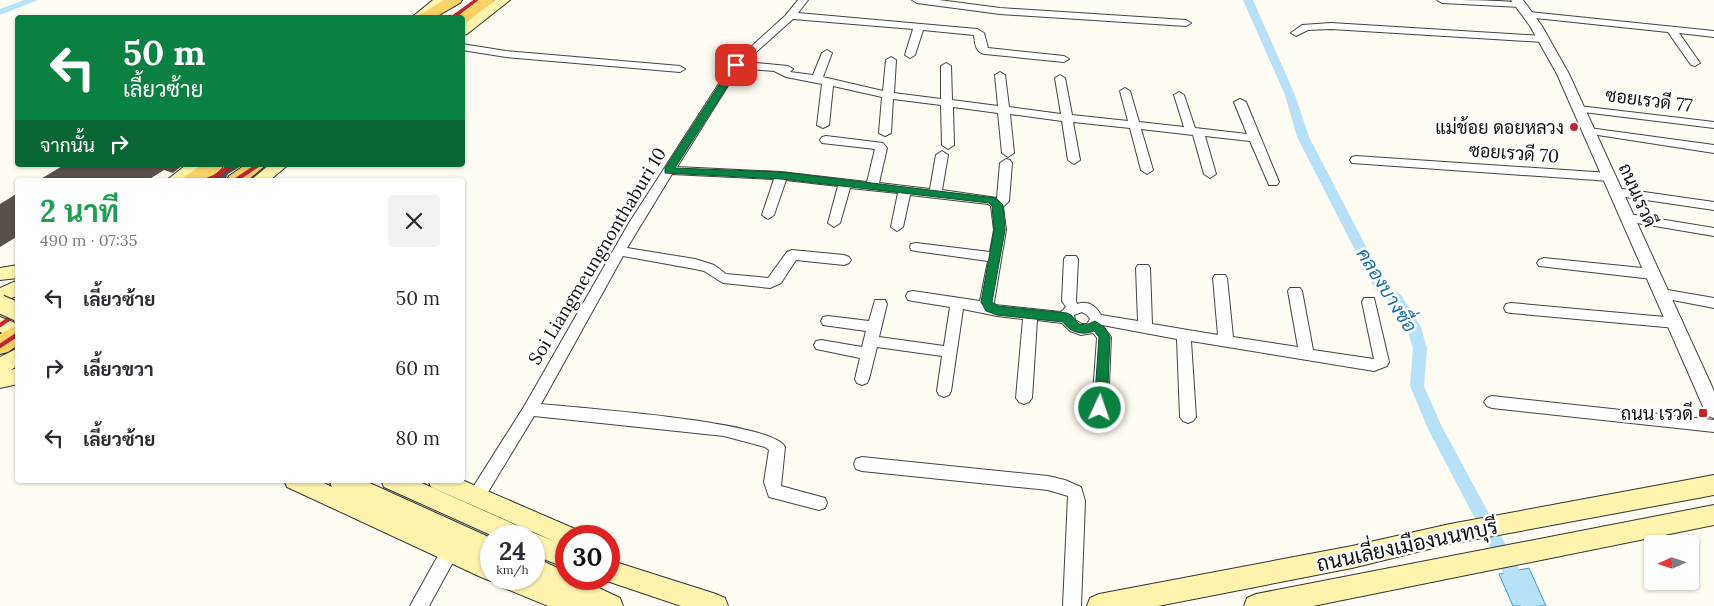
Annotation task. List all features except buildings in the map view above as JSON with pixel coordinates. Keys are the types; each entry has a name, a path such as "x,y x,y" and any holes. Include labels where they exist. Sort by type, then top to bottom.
{"main road":[{"path":"421,15 442,0"},
{"path":"428,15 456,0"},
{"path":"437,15 456,0"},
{"path":"465,16 488,0"},
{"path":"465,29 503,0"},
{"path":"178,178 194,167"},
{"path":"195,178 212,167"},
{"path":"239,178 254,167"},
{"path":"262,178 277,167"},
{"path":"0,274 15,272"},
{"path":"0,297 15,288"},
{"path":"0,310 15,301"},
{"path":"0,304 15,311"},
{"path":"0,324 15,332"},
{"path":"0,346 15,335"},
{"path":"0,367 15,357"},
{"path":"0,380 15,377"},
{"path":"302,483 480,565"},
{"path":"347,483 480,544"},
{"path":"399,483 493,525"},
{"path":"446,483 555,531"},
{"name":"ถนนเลี่ยงเมืองนนทบุรี","path":"1100,606 1352,557 1450,534 1714,485"},
{"name":"ถนนเลี่ยงเมืองนนทบุรี","path":"1256,606 1714,515"},
{"path":"620,566 654,586"},
{"path":"545,573 611,606"},
{"path":"620,575 716,606"},
{"path":"537,590 585,606"}],"street":[{"name":"Soi Liangmeungnonthaburi 10","path":"476,497 530,408 639,216 736,65 752,49 793,16 802,0"},
{"path":"917,0 1000,11 1186,24"},
{"path":"1442,0 1522,6 1714,34"},
{"name":"ถนนเรวดี","path":"1522,6 1544,39 1562,72 1714,411"},
{"path":"793,16 977,32 979,33 981,47 986,51 1064,60"},
{"path":"910,55 919,26"},
{"path":"1296,33 1306,27 1331,26 1544,39"},
{"path":"1671,29 1695,63"},
{"path":"465,47 506,54 680,69"},
{"path":"823,125 819,80 828,53"},
{"path":"885,133 890,60"},
{"path":"736,65 778,70 803,78 887,95 1134,126 1254,138"},
{"path":"936,194 945,150 948,102 946,66"},
{"path":"998,205 1003,201 1007,158 1000,75"},
{"path":"1060,78 1074,160"},
{"path":"1125,91 1147,170"},
{"path":"1179,95 1210,174"},
{"path":"1240,102 1273,182"},
{"name":"ซอยเรวดี 77","path":"1579,110 1714,125"},
{"path":"1636,116 1648,140"},
{"path":"1589,131 1714,149"},
{"path":"826,140 879,146 881,148 872,185"},
{"name":"ซอยเรวดี 70","path":"1356,160 1610,177"},
{"path":"668,170 781,176 992,200 998,205 1000,230 987,302 990,308"},
{"path":"768,215 781,176"},
{"path":"834,223 845,182"},
{"path":"897,226 905,190"},
{"path":"1616,192 1714,206"},
{"path":"1629,218 1714,232"},
{"path":"916,247 995,257"},
{"path":"619,251 702,266 709,268 723,278 770,282 776,280 792,254 844,260"},
{"path":"1071,259 1070,313 1072,325 1082,329 1096,322 1145,328 1374,365 1382,362 1369,302"},
{"path":"1544,263 1652,274"},
{"path":"1143,268 1145,328"},
{"path":"1220,278 1226,342"},
{"path":"1296,291 1307,354"},
{"path":"1662,294 1714,303"},
{"path":"913,296 1030,314 1070,313 1088,309 1104,337 1100,408"},
{"path":"944,391 957,303"},
{"path":"862,378 880,304"},
{"path":"1510,308 1676,323"},
{"path":"1024,398 1030,314"},
{"path":"828,321 871,341"},
{"path":"1184,334 1188,417"},
{"path":"821,345 871,341 950,352"},
{"path":"1492,402 1714,426"},
{"path":"530,408 724,430 769,442 777,447 772,486 775,492 819,502"},
{"path":"862,464 1048,483 1065,487 1075,492 1077,501 1072,606"},
{"path":"419,606 450,551"}],"water":[{"path":"1529,568 1546,606 1513,606 1499,574"}],"waterway":[{"path":"0,12 33,0"},
{"name":"คลองบางซื่อ","path":"1248,0 1290,95 1303,137 1380,286 1396,299 1414,327 1420,349 1417,386 1434,427 1530,606"}],"railway":[{"path":"455,15 476,0"},
{"path":"213,178 229,167"},
{"path":"239,178 255,167"},
{"path":"0,325 15,315"},
{"path":"0,346 15,336"}],"place":[{"name":"แม่ช้อย ดอยหลวง","path":"1574,127"},
{"name":"ถนน เรวดี","path":"1703,413"}],"route":[{"path":"736,65 730,78 668,170 781,176 865,184 992,200 998,205 1000,230 987,302 990,308 1067,318 1076,328 1087,329 1095,326 1100,330 1104,337 1100,408"}]}
